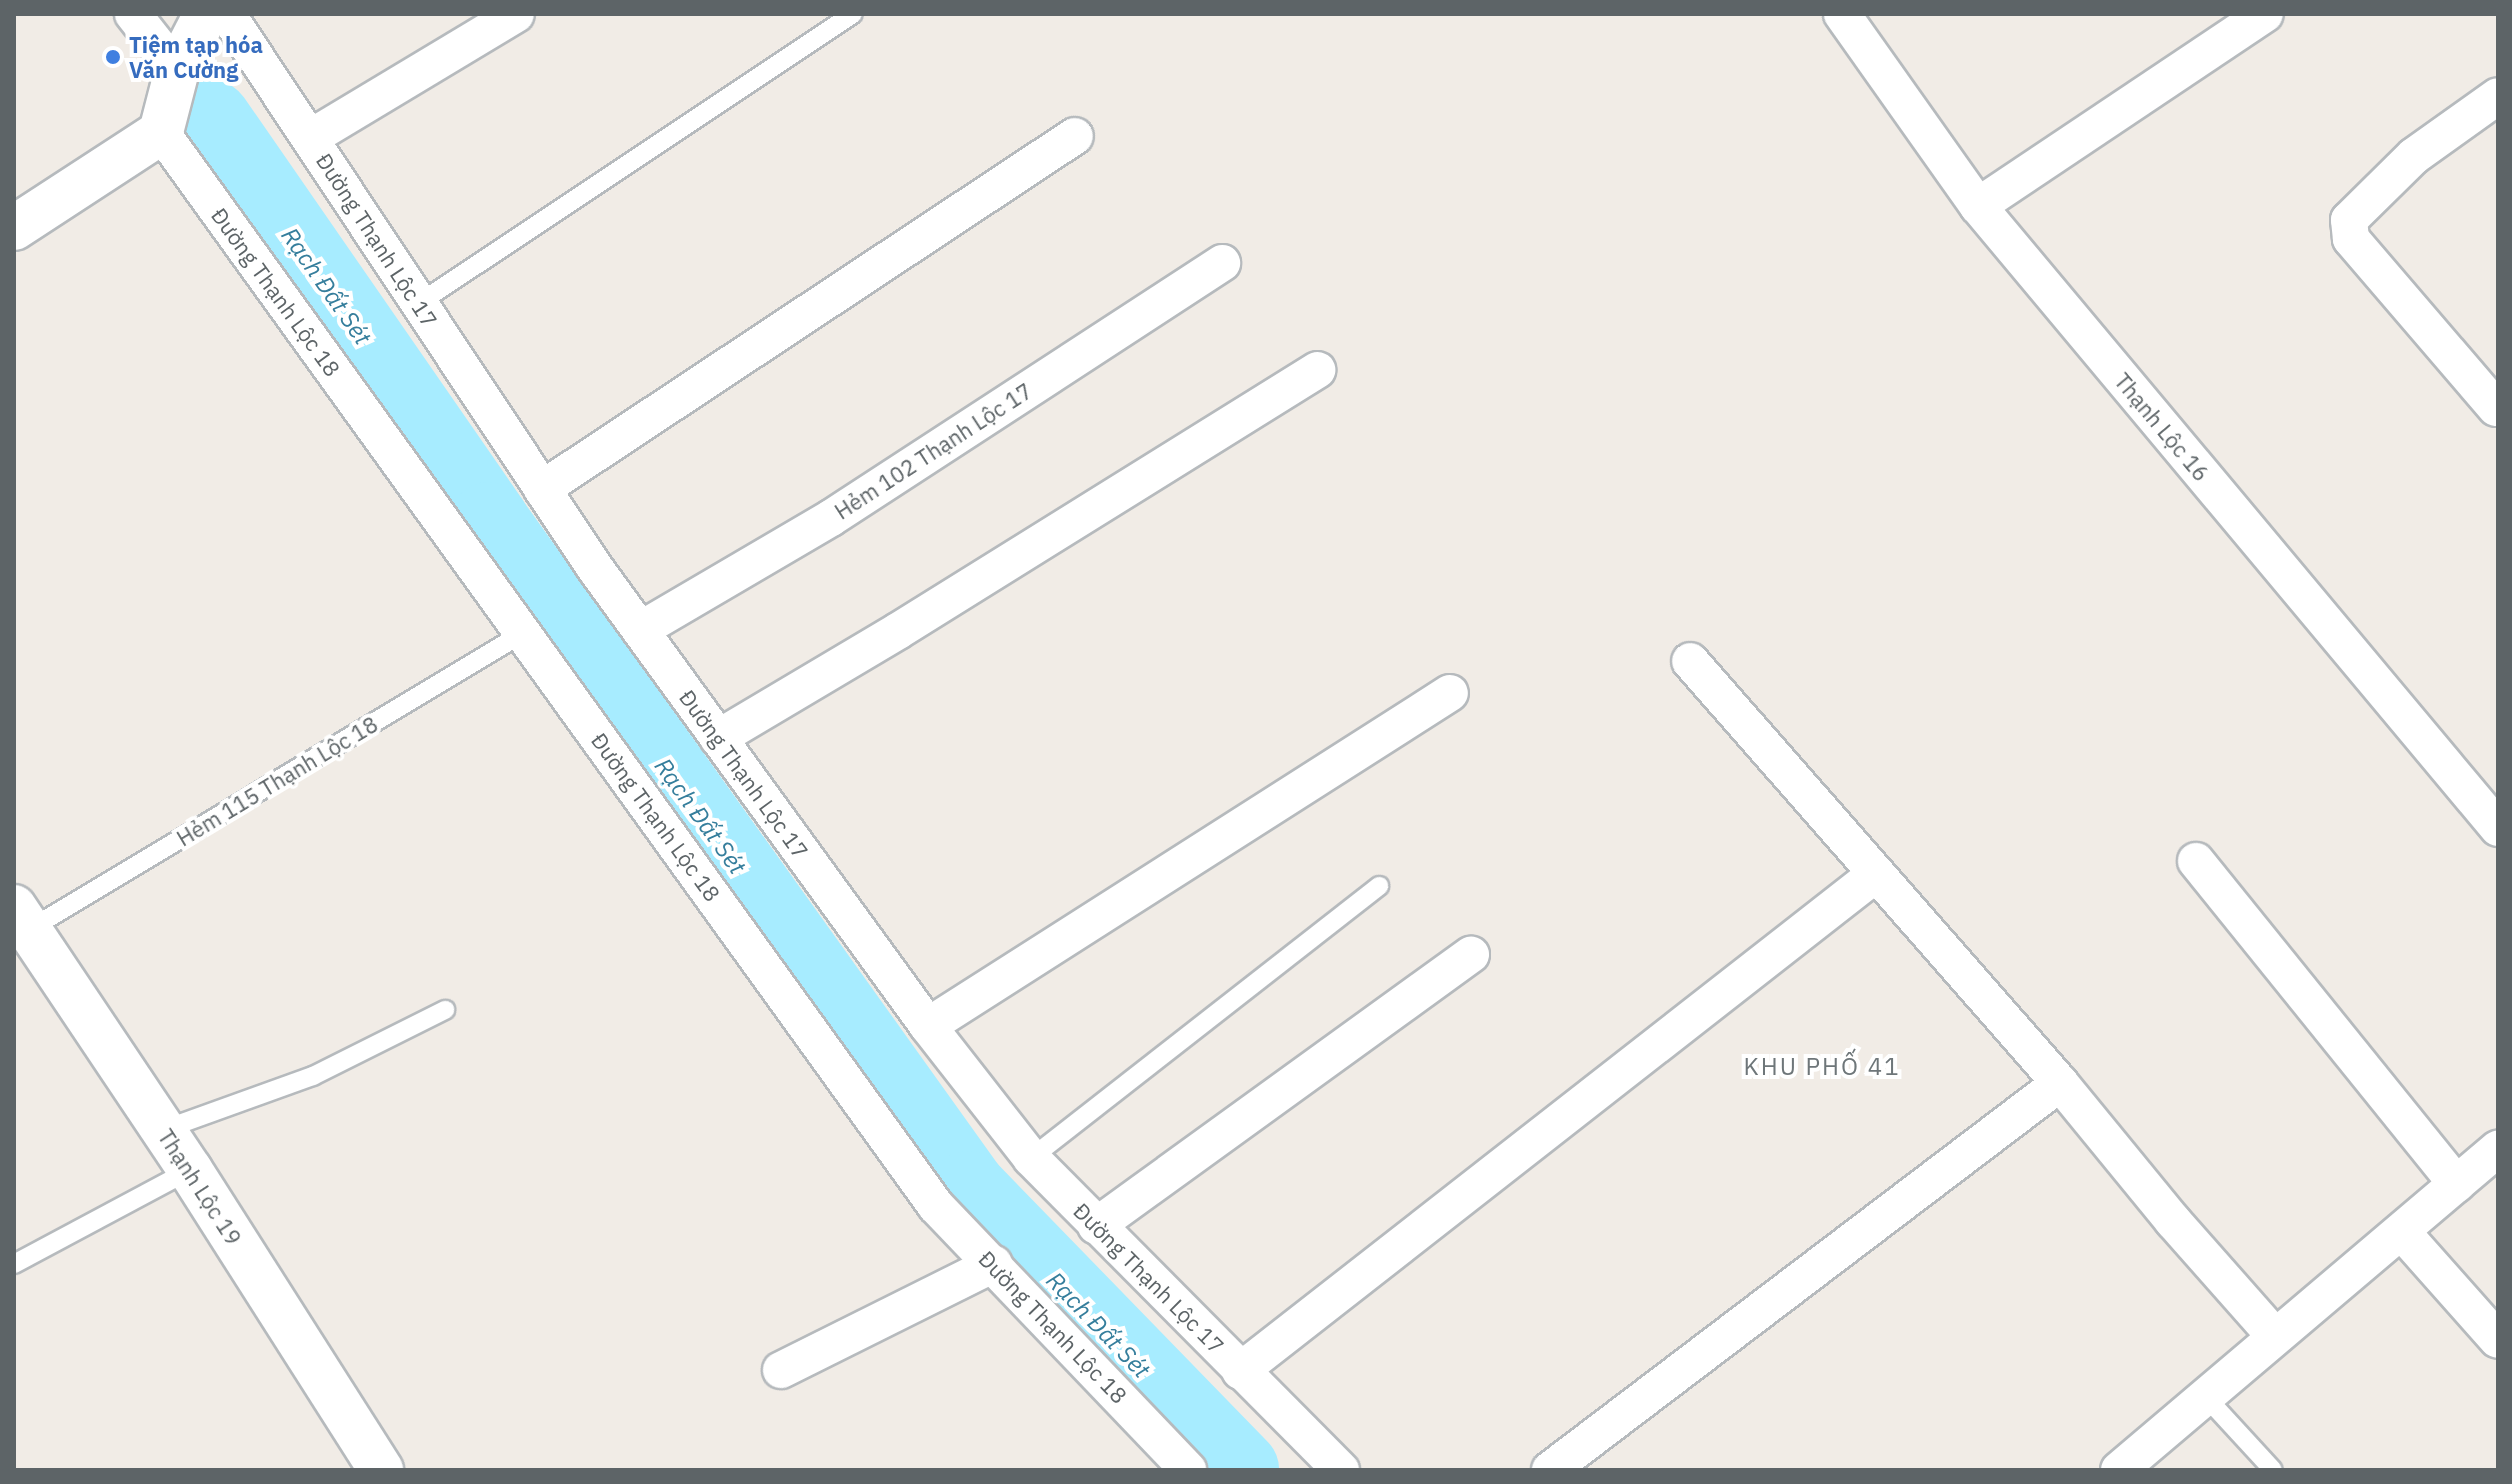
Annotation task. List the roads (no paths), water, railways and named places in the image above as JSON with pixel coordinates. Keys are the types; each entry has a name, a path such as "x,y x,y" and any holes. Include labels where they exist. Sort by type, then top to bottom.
{"street":[{"path":"133,14 177,70"},
{"path":"14,228 161,132 177,70 206,14"},
{"name":"Đường Thạnh Lộc 17","path":"227,14 542,489 640,630 928,1026 1031,1158 1341,1470"},
{"path":"310,138 516,14"},
{"name":"Thạnh Lộc 16","path":"1842,14 1978,206 2498,828"},
{"path":"1978,206 2265,14"},
{"path":"2497,408 2351,239 2349,220 2414,156 2498,96"},
{"name":"Đường Thạnh Lộc 18","path":"161,132 936,1206 1188,1470"},
{"path":"542,489 1075,136"},
{"name":"Hẻm 102 Thạnh Lộc 17","path":"640,630 831,518 1222,263"},
{"path":"718,738 898,631 1317,370"},
{"path":"1690,661 2060,1083 2173,1221 2274,1335"},
{"path":"928,1026 1450,693"},
{"path":"2196,861 2457,1184"},
{"path":"1240,1371 1876,874"},
{"name":"Thạnh Lộc 19","path":"22,918 190,1170 381,1470"},
{"path":"1096,1226 1471,955"},
{"path":"1550,1470 2060,1083"},
{"path":"2119,1470 2274,1335 2402,1232 2498,1149"},
{"path":"2402,1232 2498,1340"},
{"path":"781,1370 994,1264"}],"lane":[{"path":"419,303 853,14"},
{"name":"Hẻm 115 Thạnh Lộc 18","path":"22,918 523,633"},
{"path":"1031,1158 1379,886"},
{"path":"163,1130 313,1076 445,1010"},
{"path":"14,1264 190,1170"},
{"path":"2205,1396 2273,1470"}],"waterway":[{"name":"Rạch Đất Sét","path":"211,120 489,522 968,1191 1239,1470"}],"place":[{"name":"Tiệm tạp hóa Văn Cường","path":"113,57"}],"district":[{"name":"KHU PHỐ 41","path":"1822,1067"}]}
